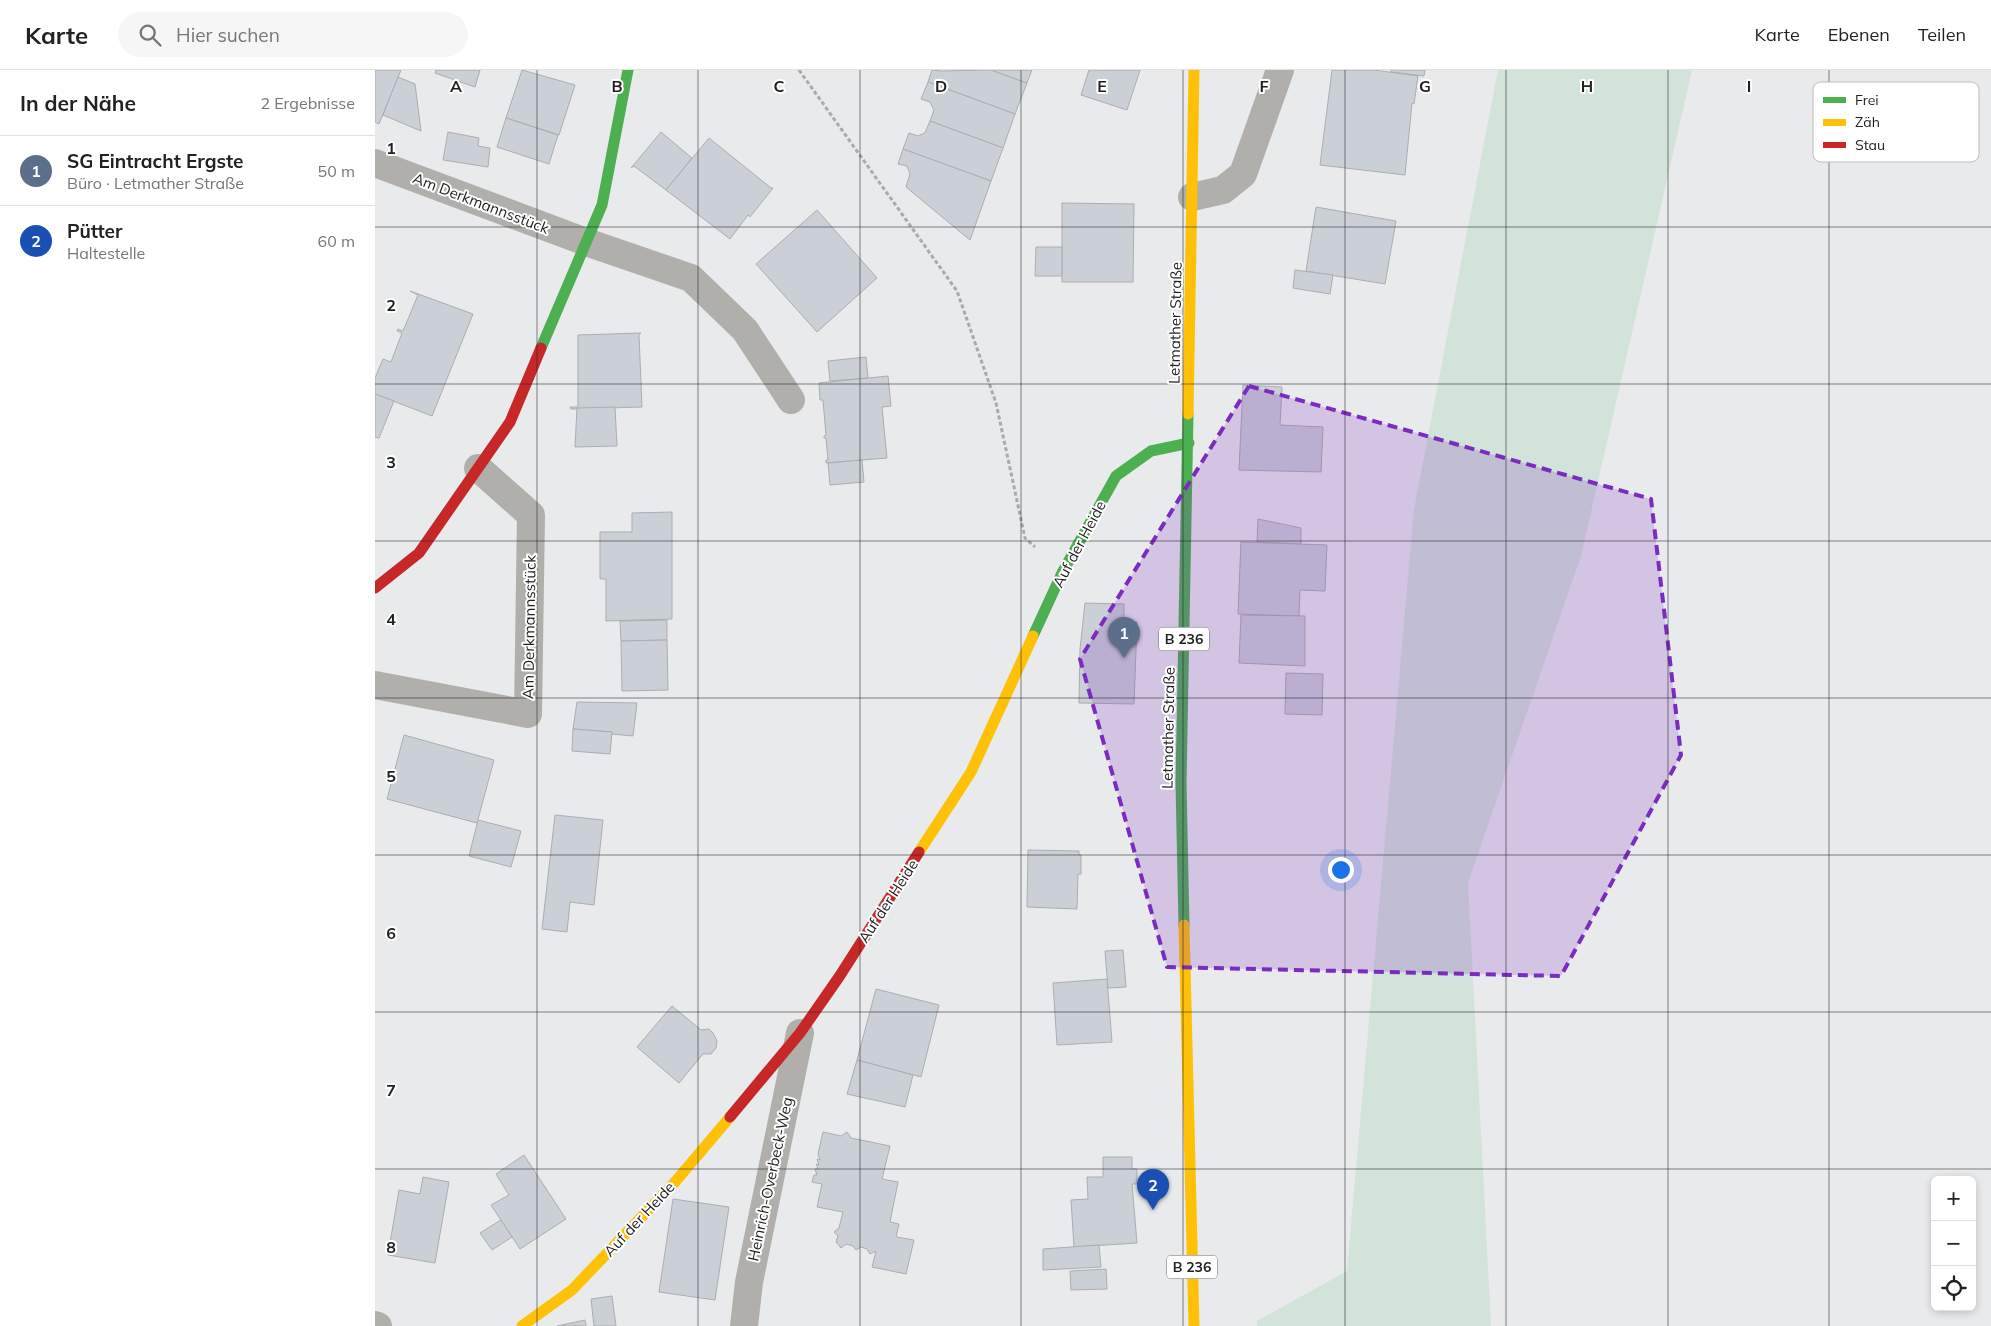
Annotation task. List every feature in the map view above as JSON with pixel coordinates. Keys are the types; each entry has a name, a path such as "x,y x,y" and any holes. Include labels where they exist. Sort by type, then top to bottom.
{"street":[{"path":"375,588 419,553 510,422 602,205 628,70"},
{"name":"Letmather Straße","path":"1194,70 1189,443 1181,783 1194,1326"},
{"path":"1192,197 1223,190 1243,174 1280,70"},
{"name":"Am Derkmannsstück","path":"375,163 586,242 691,278 745,330 791,400"},
{"name":"Auf der Heide","path":"522,1326 572,1290 675,1182 800,1033 839,977 971,772 1062,573 1116,476 1151,451 1189,443"},
{"name":"Am Derkmannsstück","path":"375,685 528,714 531,515 478,468"},
{"name":"Heinrich-Overbeck-Weg","path":"744,1326 749,1282 800,1033"}],"path":[{"path":"799,70 957,292 996,403 1025,538"}],"highlighted area":[{"path":"1249,386 1651,499 1681,755 1561,976 1167,967 1080,659"}],"green space":[{"path":"1498,70 1692,70 1581,556 1468,883 1491,1326 1257,1326 1257,1321 1347,1271 1414,509"}],"building":[{"path":"375,70 401,70 379,124 375,122"},
{"path":"436,70 480,70 475,87 435,73"},
{"path":"522,70 575,85 559,135 506,118"},
{"path":"932,70 991,70 1027,83 1015,114 928,82"},
{"path":"991,70 1032,70 1027,83"},
{"path":"1089,70 1140,70 1127,110 1081,95"},
{"path":"1332,70 1374,70 1418,76 1414,104 1412,103 1405,175 1320,165"},
{"path":"1391,70 1425,70 1424,76 1391,72"},
{"path":"398,77 415,84 421,131 383,115"},
{"path":"928,82 1015,114 1003,148 930,121 934,110 930,102 921,99"},
{"path":"506,118 558,135 549,164 497,147"},
{"path":"930,121 1003,148 991,181 903,149 909,133 918,136 925,133"},
{"path":"448,132 479,138 478,146 490,148 488,167 443,160"},
{"path":"661,132 692,158 666,190 634,166 631,168"},
{"path":"709,138 773,188 750,217 748,215 730,239 666,190"},
{"path":"903,149 991,181 970,240 906,187 910,174 907,166 898,164"},
{"path":"1062,203 1134,204 1133,282 1062,282"},
{"path":"1316,207 1396,221 1385,284 1306,271"},
{"path":"817,210 877,278 817,332 756,264"},
{"path":"1036,247 1062,247 1062,276 1035,276"},
{"path":"1295,270 1333,275 1330,294 1293,288"},
{"path":"410,291 473,314 432,416 375,394 375,378 383,359 391,362 402,333 397,331 398,329 403,331 418,295"},
{"path":"641,333 639,335 642,407 571,409 570,407 578,407 578,335"},
{"path":"866,357 868,378 830,381 828,361"},
{"path":"888,376 891,406 882,407 887,458 826,463 826,460 828,460 826,438 824,438 826,435 823,400 820,400 819,383"},
{"path":"1243,385 1282,387 1280,425 1323,427 1321,472 1239,470"},
{"path":"375,394 394,401 379,438 375,437"},
{"path":"615,407 617,446 575,447 577,408"},
{"path":"862,460 864,482 830,485 828,463"},
{"path":"672,512 672,619 606,621 606,579 600,579 600,532 632,532 632,513"},
{"path":"1258,519 1301,528 1301,544 1257,542"},
{"path":"1241,542 1327,545 1325,591 1300,590 1299,616 1238,614"},
{"path":"1085,603 1124,604 1124,622 1137,622 1134,704 1079,703 1080,649"},
{"path":"1241,615 1305,616 1305,666 1239,663"},
{"path":"667,620 667,640 621,641 620,621"},
{"path":"667,640 668,690 622,691 621,641"},
{"path":"1286,673 1323,674 1322,715 1285,714"},
{"path":"577,702 637,703 633,736 612,734 612,732 573,729"},
{"path":"573,729 612,732 610,754 572,751"},
{"path":"404,735 494,760 477,823 387,799"},
{"path":"555,815 603,820 594,905 570,902 567,932 542,929"},
{"path":"478,820 521,831 511,867 469,856"},
{"path":"1028,850 1079,851 1079,855 1081,855 1081,874 1078,874 1077,909 1027,907"},
{"path":"1123,950 1126,987 1108,988 1105,951"},
{"path":"1107,979 1112,1042 1057,1045 1053,983"},
{"path":"876,989 939,1005 921,1077 857,1060"},
{"path":"672,1006 701,1030 709,1029 717,1041 716,1048 711,1054 703,1054 679,1083 637,1047"},
{"path":"857,1060 913,1075 905,1107 847,1094"},
{"path":"823,1132 841,1136 847,1132 851,1138 890,1146 882,1179 898,1182 890,1222 899,1224 896,1237 914,1240 906,1274 872,1267 876,1251 870,1254 867,1249 861,1247 856,1250 853,1246 846,1244 841,1248 836,1242 838,1236 834,1232 839,1228 843,1212 817,1207 822,1184 812,1182 814,1175 817,1175 815,1169 818,1169 816,1164 819,1165 817,1159 820,1160 818,1154"},
{"path":"524,1155 566,1219 520,1249 491,1205 509,1195 496,1174"},
{"path":"1103,1157 1132,1157 1132,1169 1137,1169 1137,1184 1132,1184 1137,1243 1074,1247 1071,1200 1088,1199 1087,1177 1103,1177"},
{"path":"423,1177 449,1182 435,1263 388,1255 399,1190 420,1194"},
{"path":"673,1199 729,1207 715,1300 659,1292"},
{"path":"501,1220 512,1237 492,1250 480,1233"},
{"path":"1099,1245 1101,1267 1043,1270 1043,1249"},
{"path":"1106,1269 1107,1289 1071,1290 1070,1271"},
{"path":"612,1296 616,1326 594,1326 591,1299"},
{"path":"585,1320 586,1326 557,1326"}],"traffic: fast":[{"path":"541,348 602,205 628,70"},
{"path":"1184,925 1181,783 1188,414"},
{"path":"1033,636 1062,573 1116,476 1151,451 1189,443"}],"traffic: slow":[{"path":"1188,414 1194,70"},
{"path":"919,852 971,772 1033,636"},
{"path":"1184,925 1194,1326"},
{"path":"522,1326 572,1290 675,1182 730,1117"}],"traffic: jam":[{"path":"375,588 419,553 510,422 541,348"},
{"path":"730,1117 800,1033 839,977 919,852"}],"place":[{"name":"SG Eintracht Ergste","path":"1124,658"},
{"name":"Pütter","path":"1153,1210"}]}
